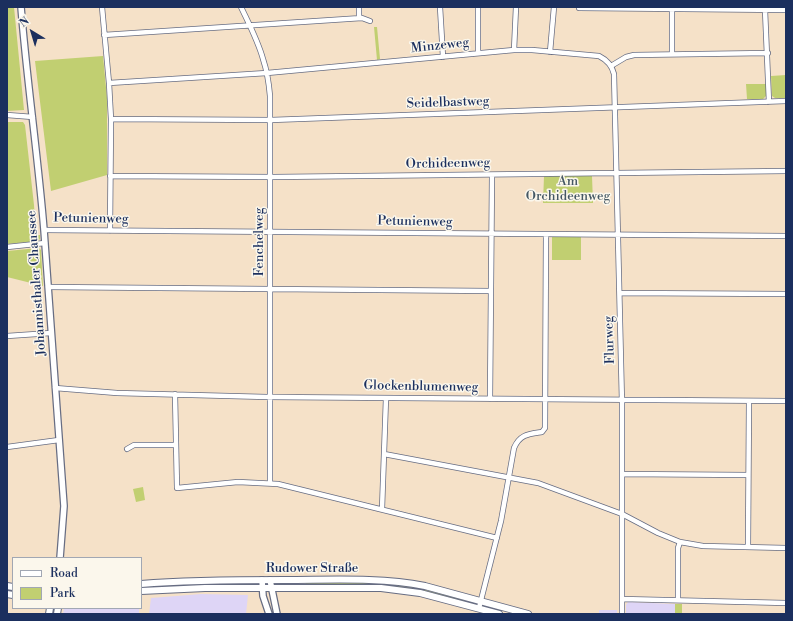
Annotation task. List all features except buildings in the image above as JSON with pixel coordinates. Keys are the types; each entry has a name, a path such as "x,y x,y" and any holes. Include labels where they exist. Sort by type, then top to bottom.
{"main road":[{"name":"Rudower Straße","path":"142,584 240,580 382,580 418,585 481,601 514,612 528,614"},
{"path":"240,580 240,588"},
{"path":"302,580 302,588"},
{"path":"381,588 382,580"},
{"path":"165,582 165,590"},
{"name":"Rudower Straße","path":"142,591 240,588 381,588 420,593 499,614"}],"street":[{"name":"Johannisthaler Chaussee","path":"21,7 24,52 33,117 44,230 64,506 60,557"},
{"path":"102,7 111,119 110,231"},
{"name":"Fenchelweg","path":"241,7 263,58 267,73 270,96 270,482"},
{"path":"359,7 360,18"},
{"path":"440,7 443,56"},
{"path":"478,7 478,53"},
{"path":"514,50 516,7"},
{"path":"550,52 554,7"},
{"path":"579,8 786,10"},
{"path":"672,8 672,54"},
{"path":"765,10 769,102"},
{"path":"104,35 360,18 366,18 370,21"},
{"name":"Minzeweg","path":"109,83 267,73 514,50 599,56 607,61 611,66"},
{"path":"611,66 626,57 632,56 768,53"},
{"name":"Flurweg","path":"611,66 614,74 620,293 622,400 622,614"},
{"name":"Seidelbastweg","path":"111,119 271,120 786,101"},
{"path":"7,116 33,117"},
{"name":"Orchideenweg","path":"110,176 271,177 786,171"},
{"path":"490,399 492,174"},
{"name":"Petunienweg","path":"44,230 786,236"},
{"path":"479,608 497,538 513,452 517,441 527,434 542,432 544,430 546,235"},
{"path":"7,247 45,243"},
{"path":"48,287 491,291"},
{"path":"620,293 786,294"},
{"path":"7,336 51,333"},
{"name":"Glockenblumenweg","path":"55,388 117,393 271,397 786,402"},
{"path":"175,394 176,487 178,488 238,482 270,482 497,538"},
{"path":"382,509 386,398"},
{"path":"748,548 749,401"},
{"path":"7,447 59,440"},
{"path":"127,449 134,445 175,445"},
{"path":"384,454 538,483 622,514 658,534 680,542 704,546 786,548"},
{"path":"622,474 748,476"},
{"path":"678,600 678,548 680,542"},
{"path":"262,580 263,596 269,614"},
{"path":"270,580 277,614"},
{"path":"622,599 786,603"}],"shaded area":[{"path":"201,594 248,595 246,614 149,614 151,598"},
{"path":"628,602 675,604 675,614 626,614 626,605"},
{"path":"64,609 139,609 139,614 63,614"},
{"path":"599,610 617,610 617,614 599,614"}],"green space":[{"path":"7,7 14,7 24,110 7,111"},
{"path":"374,27 377,27 380,59 377,60"},
{"path":"103,56 107,98 107,175 51,191 35,61"},
{"path":"786,75 786,98 775,98 772,96 771,76"},
{"path":"746,84 766,84 766,96 763,99 747,99"},
{"path":"7,122 23,122 25,125 36,235 40,235 40,239 38,241 7,244"},
{"name":"Am Orchideenweg","path":"544,176 592,176 593,203 543,203"},
{"path":"552,237 581,237 581,260 552,260"},
{"path":"39,248 41,250 43,286 7,277 7,251"},
{"path":"143,487 145,500 136,502 133,489"},
{"path":"308,582 375,582 374,585 305,584"},
{"path":"237,583 236,585 176,586 175,584"},
{"path":"385,584 422,589 476,603 474,604 422,591 386,586"},
{"path":"675,604 682,604 682,614 675,614"}]}
